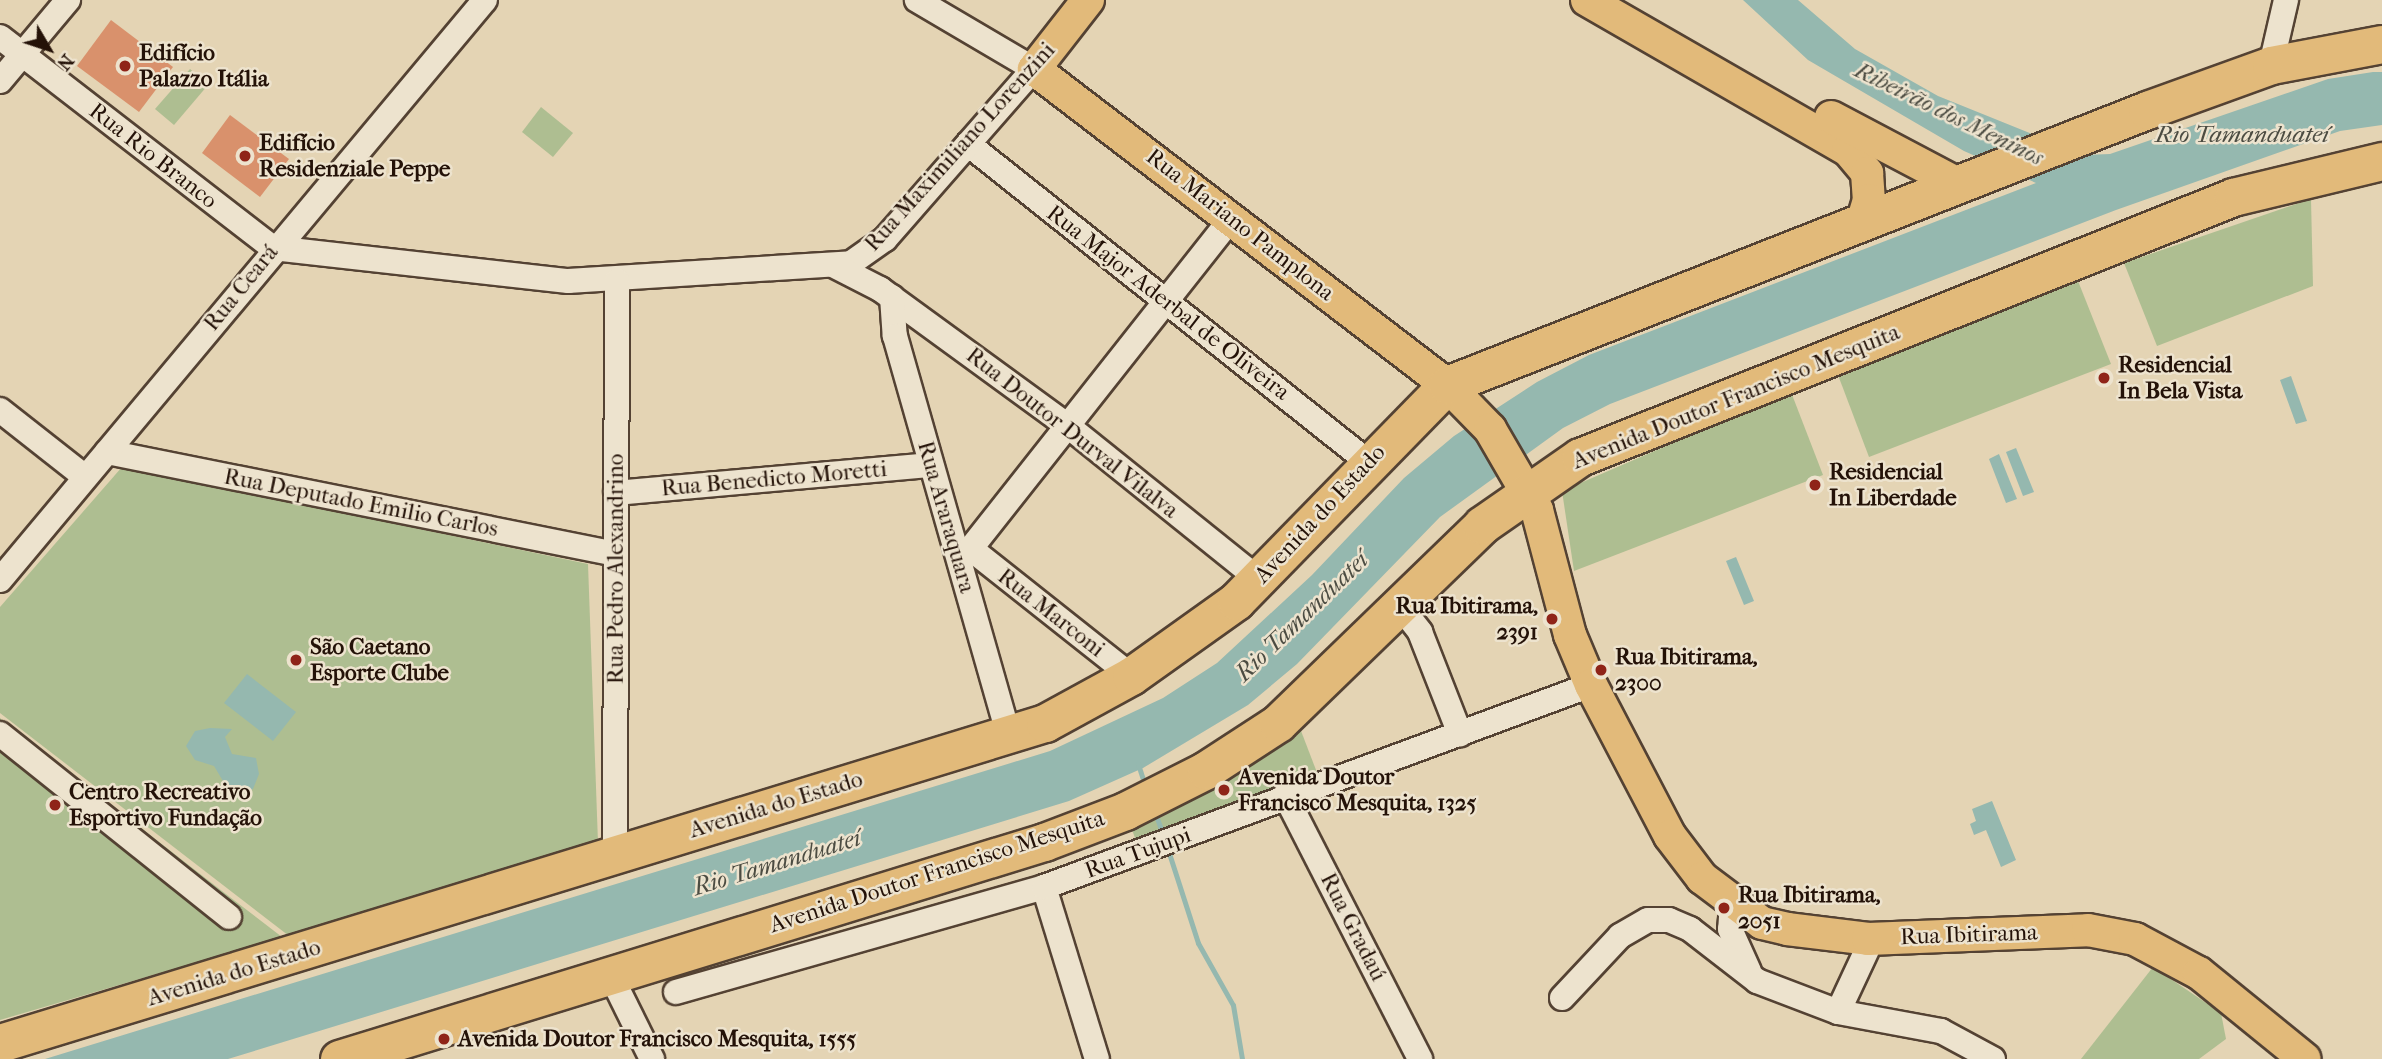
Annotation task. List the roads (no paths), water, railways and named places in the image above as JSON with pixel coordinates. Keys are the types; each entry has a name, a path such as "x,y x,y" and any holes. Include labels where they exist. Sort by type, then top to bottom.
{"highway":[{"path":"1457,394 1862,223 2147,110 2272,65 2314,54 2382,44"},
{"name":"Avenida Doutor Francisco Mesquita","path":"340,1059 1044,842 1125,811 1206,770 1278,723 1524,482 1640,431 2234,197 2332,169 2382,161"},
{"name":"Avenida do Estado","path":"0,1043 1009,735 1068,713 1131,676 1261,581 1368,462 1457,394"}],"main road":[{"name":"Rua Maximiliano Lorenzini","path":"1034,69 1088,0"},
{"path":"1587,0 1848,150 1867,173 1869,200 1862,223"},
{"path":"1630,0 1895,154 1974,179"},
{"name":"Rua Mariano Pamplona","path":"1034,69 1457,394 1524,482"},
{"name":"Rua Ibitirama","path":"1524,482 1591,685 1670,836 1702,878 1732,903 1762,923 1872,939 2114,933 2152,945 2199,973 2305,1059"}],"street":[{"path":"0,81 68,0"},
{"name":"Rua Ceará","path":"0,580 273,248 485,0"},
{"name":"Rua Mariano Pamplona","path":"917,0 1034,69"},
{"path":"2286,4 2314,54"},
{"path":"2272,65 2286,4"},
{"name":"Rua Rio Branco","path":"0,37 273,248"},
{"name":"Rua Maximiliano Lorenzini","path":"273,248 568,281 617,281 835,265 870,252 1034,69"},
{"name":"Rua Major Aderbal de Oliveira","path":"968,144 1368,462"},
{"path":"965,555 1231,219"},
{"path":"870,252 886,293"},
{"name":"Rua Doutor Durval Vilalva","path":"835,265 886,293 1068,426 1261,581"},
{"name":"Rua Pedro Alexandrino","path":"615,856 617,281"},
{"name":"Rua Araraquara","path":"886,293 895,337 931,465 965,555 1009,735"},
{"path":"0,410 85,477"},
{"name":"Rua Deputado Emilio Carlos","path":"107,452 616,554"},
{"name":"Rua Benedicto Moretti","path":"616,493 931,465"},
{"name":"Rua Marconi","path":"965,555 1131,676"},
{"path":"1400,606 1420,632 1460,734"},
{"name":"Rua Tujupi","path":"676,992 1044,887 1285,795 1591,685"},
{"path":"0,734 229,917"},
{"name":"Rua Gradaú","path":"1285,795 1420,1059"},
{"path":"1044,887 1097,1059"},
{"path":"1732,903 1735,945 1757,981"},
{"path":"1562,998 1620,936 1658,918 1690,929 1757,981 1838,1012 1922,1025 1962,1039 1993,1059"},
{"path":"1838,1012 1872,939"},
{"path":"611,976 652,1059"}],"water":[{"name":"Rio Tamanduateí","path":"1743,0 1798,0 1855,49 1938,96 2084,155 2110,154 2328,79 2373,72 2382,72 2382,125 2340,131 2116,210 1610,404 1563,428 1440,517 1297,664 1248,705 1143,768 1069,801 228,1059 45,1059 1050,751 1163,698 1217,663 1312,575 1404,478 1454,436 1537,382 1589,355 2036,183 1964,151 1808,60"},
{"path":"2291,376 2307,421 2296,424 2280,380"},
{"path":"2016,448 2034,492 2023,496 2006,452"},
{"path":"1999,454 2017,499 2006,503 1989,459"},
{"path":"1736,557 1754,601 1744,605 1726,561"},
{"path":"247,674 296,712 273,741 224,703"},
{"path":"210,728 232,729 225,737 232,754 256,758 259,774 253,789 232,796 214,766 195,760 186,746 195,731"},
{"path":"1992,801 2016,860 2001,867 1986,830 1974,835 1970,824 1976,821 1972,809"}],"waterway":[{"path":"1138,764 1146,788"},
{"path":"1154,810 1164,837"},
{"path":"1168,850 1198,943 1233,1005 1242,1059"}],"place":[{"name":"Edifício Palazzo Itália","path":"125,66"},
{"name":"Edifício Residenziale Peppe","path":"245,156"},
{"name":"Residencial In Bela Vista","path":"2104,378"},
{"name":"Residencial In Liberdade","path":"1815,485"},
{"name":"Rua Ibitirama, 2391","path":"1552,619"},
{"name":"São Caetano Esporte Clube","path":"296,660"},
{"name":"Rua Ibitirama, 2300","path":"1601,670"},
{"name":"Avenida Doutor Francisco Mesquita, 1325","path":"1224,790"},
{"name":"Centro Recreativo Esportivo Fundação","path":"55,805"},
{"name":"Rua Ibitirama, 2051","path":"1724,908"},
{"name":"Avenida Doutor Francisco Mesquita, 1555","path":"444,1039"}],"water label":[{"name":"Ribeirão dos Meninos","path":"1949,114"}]}
